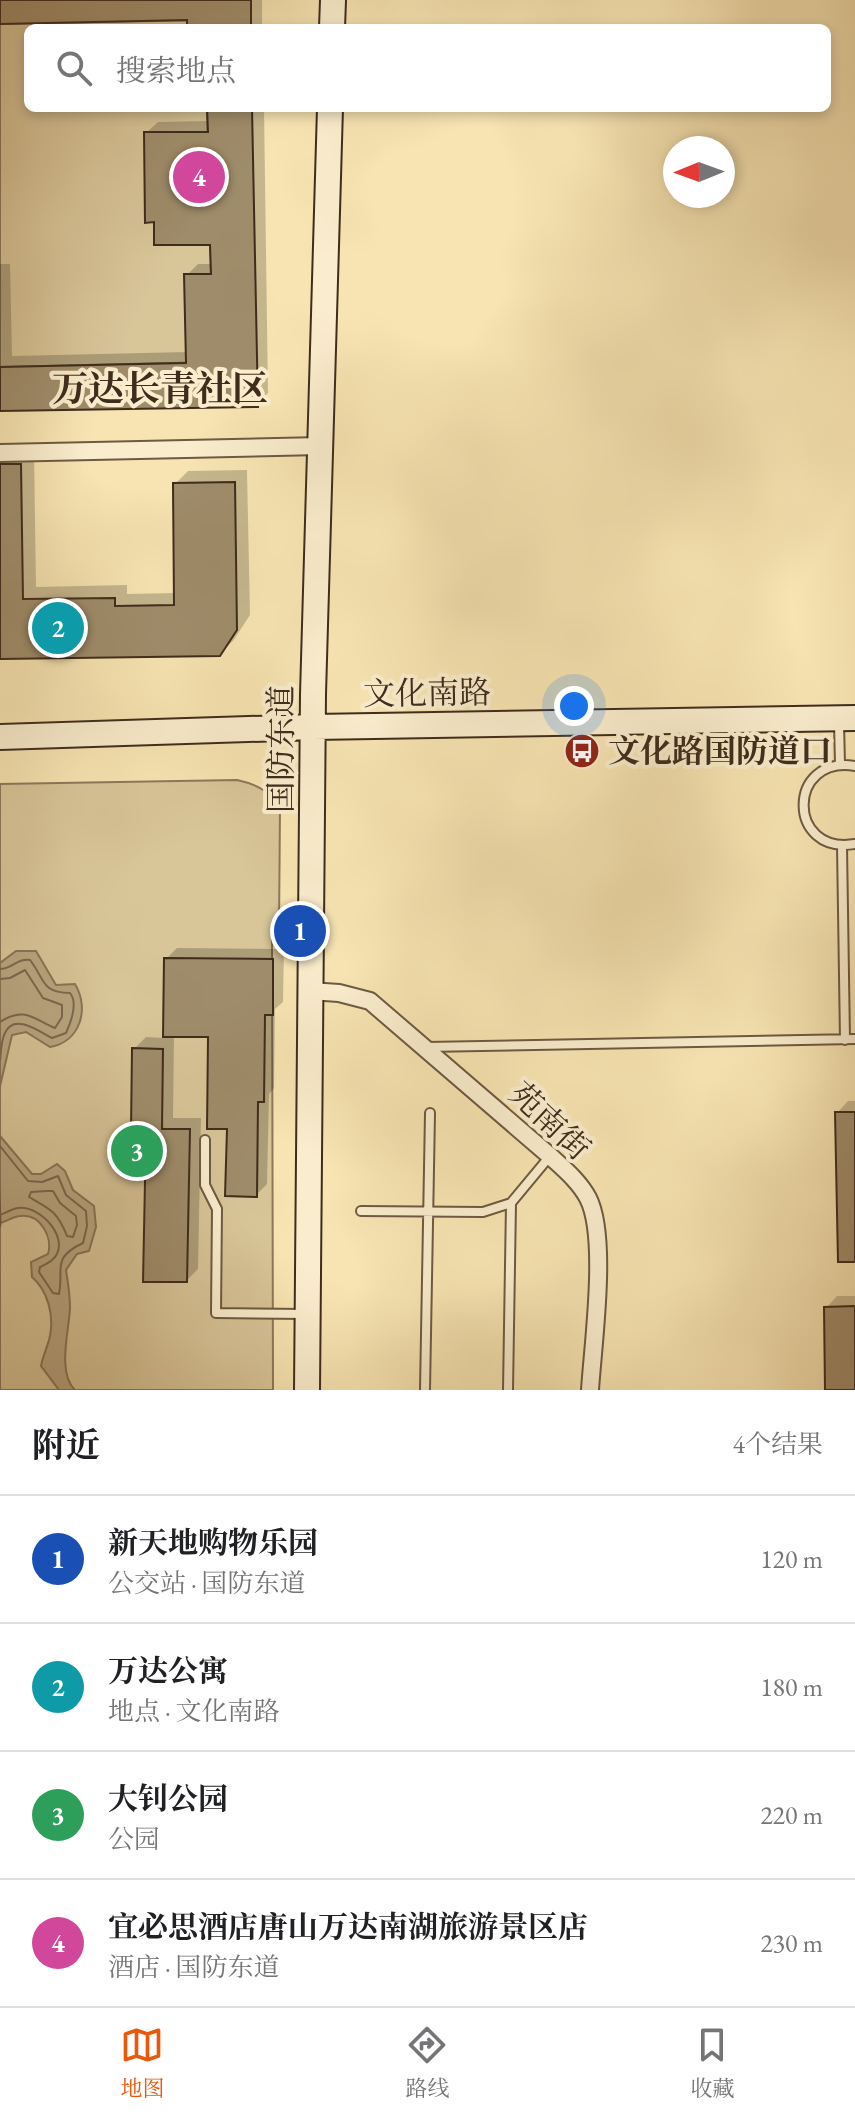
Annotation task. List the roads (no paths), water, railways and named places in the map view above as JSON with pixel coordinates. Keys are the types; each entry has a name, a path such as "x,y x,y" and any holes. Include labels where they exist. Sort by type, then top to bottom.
{"street":[{"path":"332,24 333,0"},
{"name":"国防东道","path":"307,1390 314,727 330,112"},
{"path":"0,453 321,446"},
{"name":"文化南路","path":"0,737 314,727 847,718"},
{"name":"苑南街","path":"310,991 339,993 370,1001 550,1156 571,1175 587,1196 596,1220 598,1246 590,1390"}],"lane":[{"path":"840,764 847,718"},
{"path":"855,766 840,764 828,767 816,775 803,798 808,825 817,836 828,843 842,846 855,844"},
{"path":"842,846 845,1040"},
{"path":"425,1047 855,1039"},
{"path":"425,1390 430,1113"},
{"path":"205,1140 205,1185 217,1209 216,1313 307,1314"},
{"path":"361,1211 483,1212 511,1203 550,1156"},
{"path":"508,1390 511,1203"}],"water":[{"path":"16,951 36,951 56,985 75,984 82,1014 69,1039 50,1047 26,1032 12,1035 0,1086 0,963"},
{"path":"0,1136 32,1174 41,1174 57,1164 65,1171 73,1190 94,1206 96,1227 89,1251 77,1254 66,1270 70,1308 65,1363 66,1373 75,1390 59,1390 41,1366 50,1336 51,1320 46,1296 32,1277 31,1262 48,1254 49,1240 34,1218 18,1216 0,1223"}],"place":[{"name":"宜必思酒店唐山万达南湖旅游景区店","path":"199,177"},
{"name":"万达公寓","path":"58,628"},
{"name":"文化路国防道口","path":"582,751"},
{"name":"新天地购物乐园","path":"300,931"},
{"name":"大钊公园","path":"137,1151"}],"district":[{"name":"万达长青社区","path":"160,388"}]}
